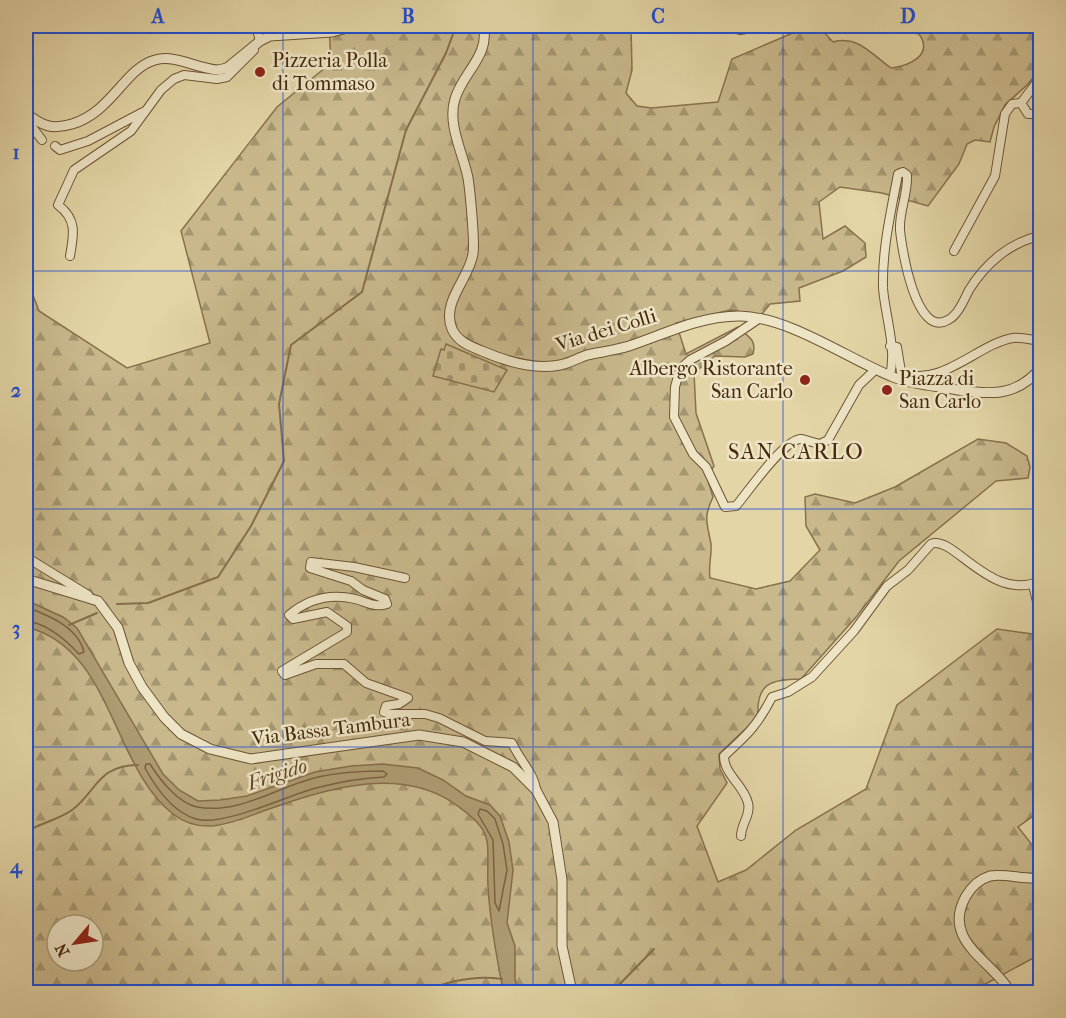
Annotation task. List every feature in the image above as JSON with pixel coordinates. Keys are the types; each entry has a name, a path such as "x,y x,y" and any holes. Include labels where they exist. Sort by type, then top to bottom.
{"street":[{"path":"256,26 263,39"},
{"path":"26,113 39,124 51,128 70,124 94,114 147,63 165,59 218,70 242,58 263,39 285,33 303,35 332,32 355,26"},
{"name":"Via dei Colli","path":"483,26 484,44 454,99 453,112 454,127 468,179 474,251 469,270 452,299 450,316 452,329 462,342 500,359 531,365 560,365 629,346 678,327 729,317 760,318 913,383 994,393 1018,389 1041,369"},
{"path":"727,26 740,30 766,26"},
{"path":"70,256 74,225 65,209 54,203 74,170 131,132 161,90 180,76 227,77 263,39"},
{"path":"1021,104 1041,78"},
{"path":"954,251 995,176 1005,114 1012,104 1021,104"},
{"path":"1021,104 1028,114 1041,114"},
{"path":"55,146 60,150 83,142 145,111"},
{"path":"26,119 42,140"},
{"path":"890,375 890,346 883,288 884,250 898,174 903,172 907,175 900,229 905,256 921,312 933,322 947,321 954,316 986,269 1011,245 1041,236"},
{"path":"760,318 726,342 690,360 680,369 675,387 674,417 693,454 706,467 725,507 736,506 759,480 765,468 792,443 801,439 820,444 828,440 853,400 859,385 876,369"},
{"path":"890,346 897,347 901,372 919,375 962,363 1016,337 1041,341"},
{"path":"741,836 741,828 749,806 747,797 727,770 724,756 752,731 762,718 771,697 788,692 812,678 854,631 887,586 908,570 931,544 942,544 989,577 1002,582 1016,587 1037,583 1041,614"},
{"path":"26,557 98,601"},
{"path":"405,578 354,567 311,562 309,564 312,569 351,581 363,590 385,598 387,604 379,606 354,599 330,596 318,597 294,611 289,615 293,619 327,612 347,626 347,632 282,671 285,675 316,664 344,664 366,683 408,699 399,704 386,706 384,712 425,714 439,718 485,741 512,743 520,762 535,779 536,790"},
{"path":"26,579 98,601"},
{"name":"Via Bassa Tambura","path":"98,601 118,628 129,663 142,687 164,717 181,734 210,749 251,759 399,736 438,737 463,742 494,755 513,767 536,790 553,822 560,854 562,946 572,993"},
{"path":"1010,993 968,945 962,931 961,908 971,887 990,876 1027,880 1041,878"}],"green space":[{"path":"329,26 631,26 632,70 626,93 637,106 651,108 718,102 732,59 809,26 820,28 833,42 857,43 891,68 905,65 917,58 923,48 923,41 919,34 882,26 1040,26 1040,69 1028,84 1005,105 994,127 990,142 975,140 967,144 959,164 928,206 882,193 840,187 819,202 823,239 845,226 865,243 866,257 843,271 799,288 800,301 770,304 761,315 730,310 676,323 686,354 738,327 754,344 753,354 745,357 715,356 694,373 696,413 714,466 707,477 713,497 707,515 711,544 710,578 756,589 790,581 820,550 806,526 805,497 815,494 855,503 895,487 978,439 1006,443 1027,456 1030,467 1028,478 996,481 899,561 857,616 801,679 773,682 763,690 758,706 758,717 719,754 720,769 727,783 697,826 718,882 746,870 796,830 866,789 897,705 997,629 1040,635 1040,811 1018,827 1040,855 1040,958 1035,957 978,988 977,992 26,992 26,277 39,311 127,368 210,343 181,231 277,107 331,63"},
{"path":"446,344 507,370 494,392 433,376 441,349 444,350"}],"water":[{"path":"26,602 63,617 77,628 163,774 179,790 198,801 247,796 315,772 383,764 418,768 443,780 466,796 490,805 500,816 509,842 513,870 507,923 515,946 515,980 519,992 504,992 503,989 490,912 487,841 479,824 465,811 434,792 388,783 341,788 222,824 197,825 185,821 173,814 153,793 136,768 109,710 77,658 55,639 26,627"}],"waterway":[{"path":"117,604 148,603 218,577 251,526 284,461 279,404 291,345 362,292 406,130 446,53 456,26"},
{"path":"69,625 97,613"},
{"path":"26,832 72,810 105,775 124,766 138,765"},
{"path":"612,992 654,949"},
{"path":"422,992 461,980 502,979"}],"place":[{"name":"Pizzeria Polla di Tommaso","path":"260,72"},
{"name":"Albergo Ristorante San Carlo","path":"805,380"},
{"name":"Piazza di San Carlo","path":"887,390"}],"district":[{"name":"SAN CARLO","path":"796,452"}],"water label":[{"name":"Frigido","path":"277,774"}]}
